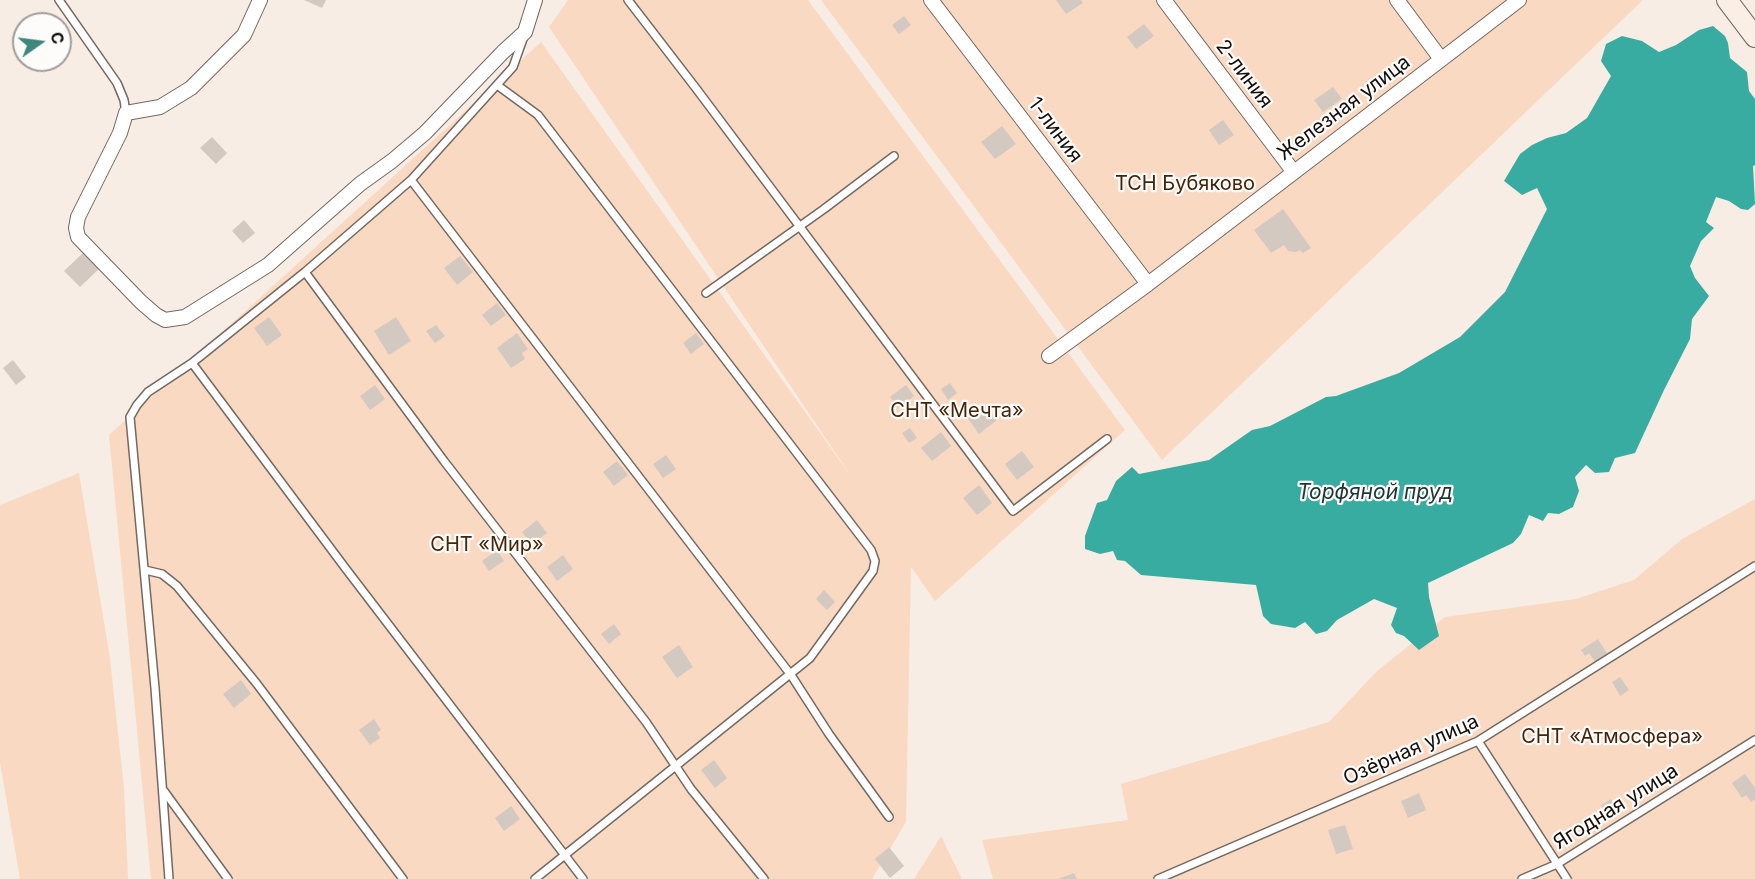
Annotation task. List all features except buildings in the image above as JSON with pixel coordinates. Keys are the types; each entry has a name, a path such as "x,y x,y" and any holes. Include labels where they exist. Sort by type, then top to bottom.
{"street":[{"path":"260,0 244,35 191,88 160,107 126,113 120,133 78,217 76,228 78,237 141,302 165,320 185,317 268,265 360,184 425,133 525,32 535,0"},
{"name":"1-линия","path":"931,0 1148,284"},
{"name":"2-линия","path":"1164,0 1293,171"},
{"path":"1397,0 1441,59"},
{"name":"Железная улица","path":"1049,356 1148,284 1519,0"},
{"path":"1727,0 1755,38"}],"lane":[{"path":"59,0 117,83 124,100 126,113"},
{"path":"628,0 1013,512 1107,439"},
{"path":"170,879 130,417 148,392 192,363 305,273 411,180 513,67 525,32"},
{"path":"497,85 538,115 871,550 875,561 873,571 810,658 535,879"},
{"path":"706,293 894,156"},
{"path":"411,180 791,675 829,734 889,816"},
{"path":"305,273 444,461 646,722 691,789 764,879"},
{"path":"192,363 583,879"},
{"name":"Озёрная улица","path":"1158,879 1478,741 1755,566"},
{"path":"145,570 162,574 177,586 256,684 404,879"},
{"name":"Ягодная улица","path":"1522,879 1557,864 1755,740"},
{"path":"1478,741 1567,879"},
{"path":"162,789 228,879"}],"green space":[{"name":"СНТ «Мир»","path":"568,0 808,0 1125,430 935,601 911,567 906,822 872,879 151,879 109,435 541,42 853,479 549,27"},
{"name":"ТСН Бубяково","path":"821,0 1643,0 1162,460"},
{"path":"79,473 110,658 124,788 128,879 20,879 0,762 0,505"},
{"name":"СНТ «Атмосфера»","path":"1755,499 1755,879 993,879 982,840 1128,820 1121,784 1329,722 1377,671 1445,617 1576,599 1634,580 1682,539"},
{"path":"941,836 962,879 914,879"}],"water":[{"name":"Торфяной пруд","path":"1713,26 1725,36 1730,58 1747,72 1749,91 1755,99 1755,165 1753,166 1755,204 1748,210 1741,209 1729,201 1716,197 1706,222 1714,228 1701,241 1690,266 1695,278 1709,296 1692,319 1690,339 1635,453 1615,458 1609,472 1595,473 1586,465 1575,477 1579,491 1573,507 1559,514 1548,513 1543,521 1529,515 1521,534 1513,543 1428,583 1429,597 1439,636 1419,650 1404,636 1396,633 1391,625 1397,608 1374,599 1337,620 1327,631 1316,634 1305,622 1295,628 1271,624 1263,616 1256,585 1141,575 1125,561 1117,560 1113,551 1100,554 1085,549 1085,536 1097,503 1107,500 1116,481 1132,467 1139,474 1209,460 1252,430 1270,426 1326,397 1336,396 1399,373 1460,337 1505,292 1547,209 1537,188 1522,195 1504,181 1520,154 1547,138 1566,133 1587,118 1611,76 1601,61 1606,44 1622,36 1642,41 1659,52 1676,45 1699,30"}],"park label":[{"name":"СНТ «Мечта»","path":"957,411"}]}
